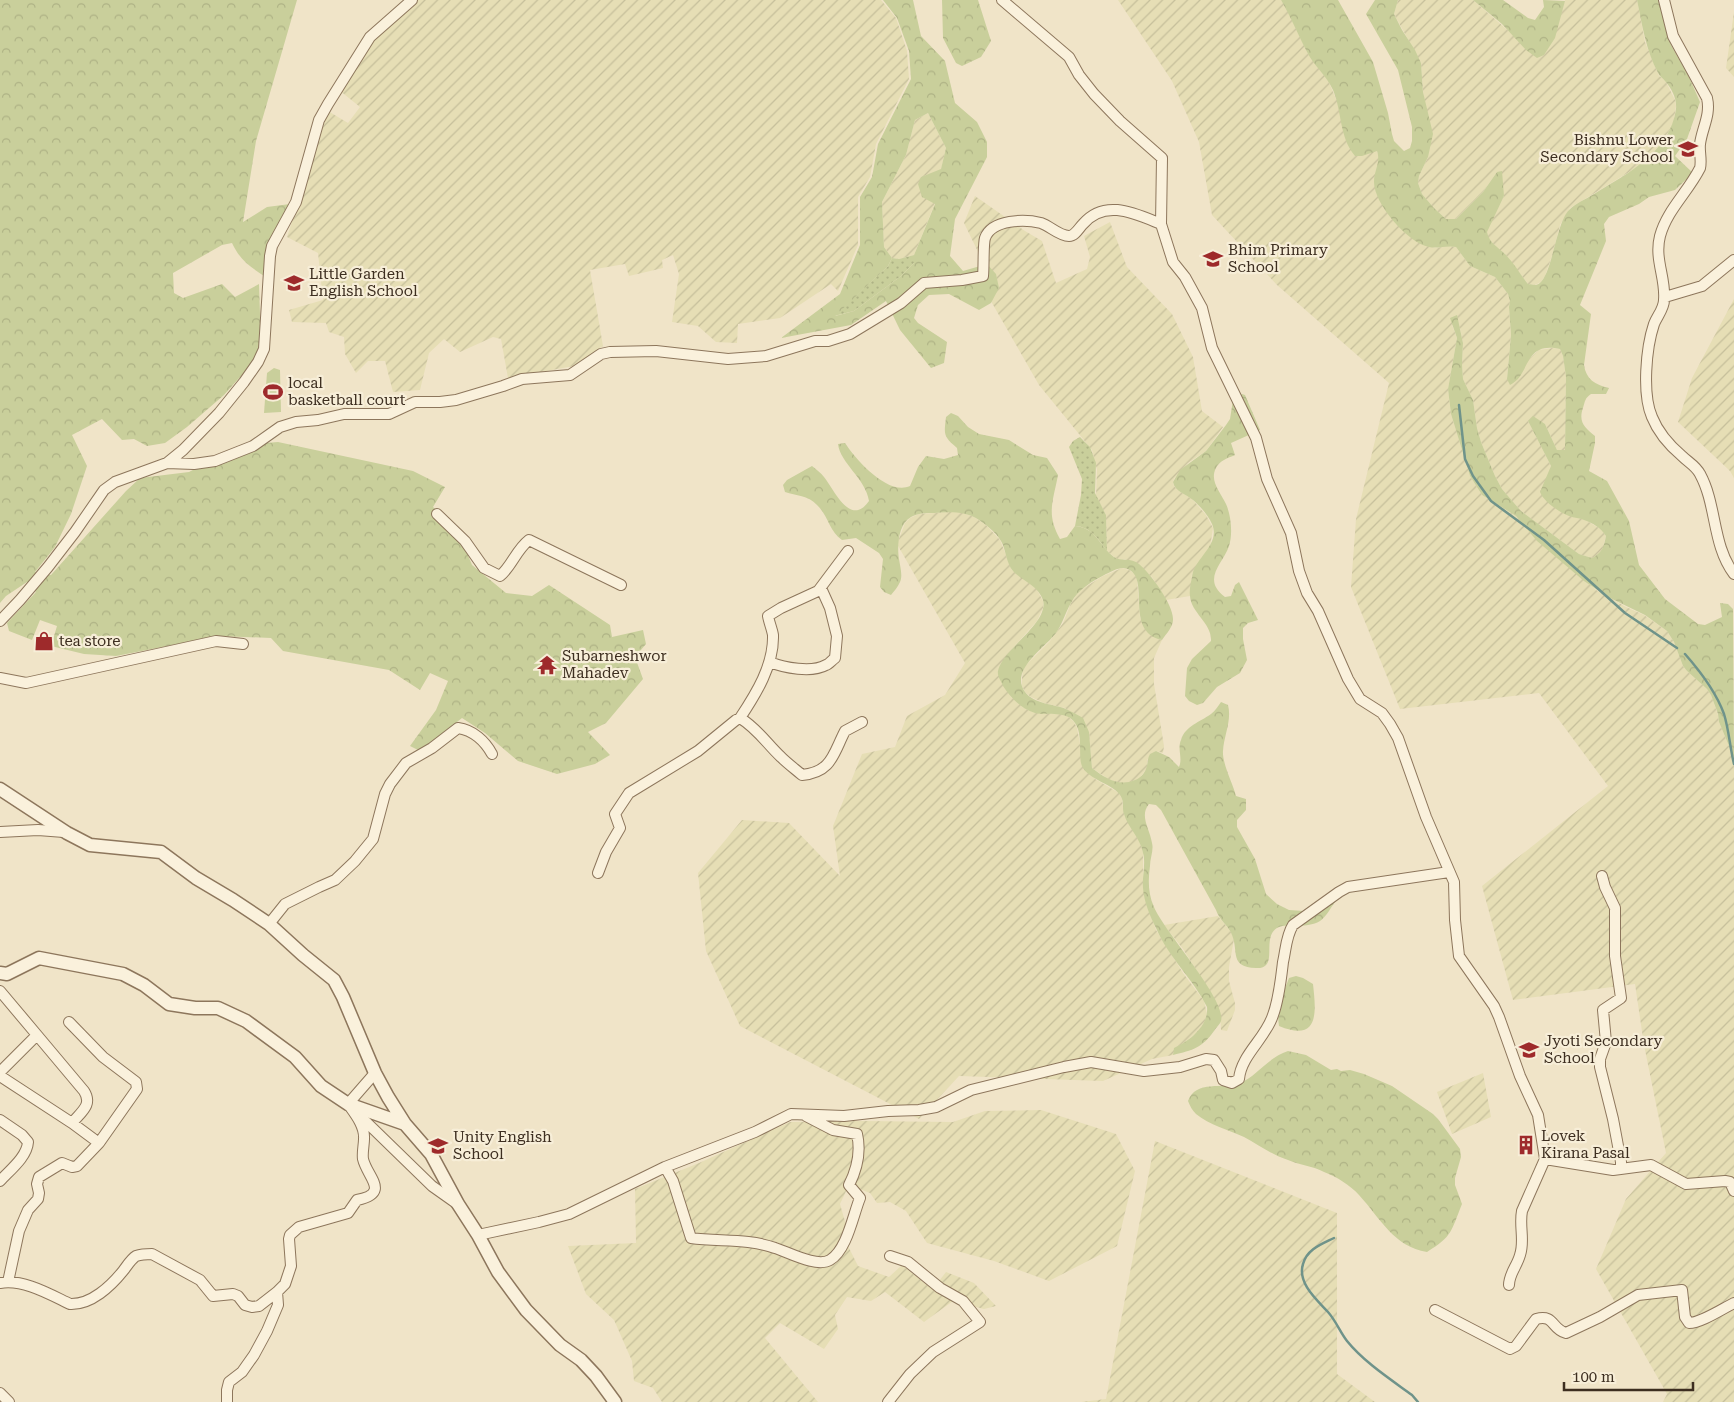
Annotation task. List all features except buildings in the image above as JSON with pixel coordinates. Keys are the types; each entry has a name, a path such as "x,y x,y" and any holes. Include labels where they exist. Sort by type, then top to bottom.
{"street":[{"path":"0,621 54,560 76,532 104,490 115,482 167,463 183,450 219,413 258,362 264,349 272,246 296,202 319,120 370,37 412,0"},
{"path":"1002,0 1069,56 1079,75 1094,94 1120,121 1162,158 1161,224 1173,262 1185,277 1202,308 1212,348 1256,438 1267,479 1291,533 1299,571 1307,593 1318,611 1348,679 1360,699 1382,714 1398,738 1426,817 1454,882 1455,920 1459,956 1494,1006 1520,1076 1538,1115 1545,1159 1522,1211 1520,1218 1521,1253 1511,1273 1509,1285"},
{"path":"1664,0 1673,36 1709,105 1700,146 1702,160 1700,168 1672,210 1660,237 1658,256 1665,297 1664,305 1654,324 1648,353 1647,392 1650,412 1663,436 1700,474 1724,557 1734,574"},
{"path":"167,463 194,464 215,461 252,446 280,427 296,422 318,420 344,414 389,414 415,402 456,400 522,379 570,375 601,354 610,352 656,351 743,359 766,356 815,341 828,341 850,334 873,321 901,303 924,283 983,276 985,238 990,230 1004,223 1023,221 1042,224 1068,236 1073,235 1087,218 1103,210 1124,210 1161,224"},
{"path":"1665,297 1702,286 1734,260"},
{"path":"437,514 465,541 484,568 500,576 510,566 522,545 529,540 621,585"},
{"path":"598,873 606,852 620,828 615,814 629,793 698,751 740,718 752,701 770,662 773,634 768,616 781,608 818,592 848,551"},
{"path":"770,662 801,670 825,666 835,658 837,636 830,608 821,588"},
{"path":"0,678 26,683 216,641 243,644"},
{"path":"740,718 762,735 780,756 802,775 813,774 822,770 837,751 845,731 862,722"},
{"path":"269,924 285,904 335,880 355,861 373,839 385,794 390,784 411,758 432,748 458,728 472,732 488,746 492,754"},
{"path":"0,789 67,833 90,845 162,852 196,878 269,924 334,980 375,1073 405,1124 430,1154 498,1272 526,1310 560,1345 581,1360 596,1376 615,1402"},
{"path":"0,832 38,830 67,833"},
{"path":"478,1235 569,1214 665,1167 755,1132 791,1114 844,1116 888,1110 919,1110 936,1106 971,1090 1091,1062 1144,1071 1180,1067 1206,1059 1214,1060 1221,1071 1223,1080 1232,1082 1239,1080 1244,1064 1269,1027 1274,1012 1285,945 1293,925 1348,887 1450,872"},
{"path":"1602,876 1615,908 1615,956 1621,998 1603,1010 1606,1042 1600,1059 1600,1067 1613,1119 1621,1162 1620,1169"},
{"path":"0,973 7,974 39,958 123,974 144,985 169,1004 196,1008 218,1008 246,1021 294,1057 321,1086 348,1104 432,1186 458,1204"},
{"path":"0,991 88,1098 88,1103 72,1124"},
{"path":"69,1022 103,1057 136,1082 138,1088 99,1143 77,1166 72,1167 62,1162 39,1177 37,1184 38,1199 28,1210 19,1231 4,1283 22,1283 70,1304 77,1304 91,1298 107,1288 134,1257 152,1254 200,1280 213,1296 233,1294 238,1296 245,1305 259,1306 285,1284 291,1266 289,1239 293,1231 299,1227 348,1213 356,1200 366,1198 375,1189 363,1160 364,1136 358,1118 348,1104"},
{"path":"37,1034 0,1074 99,1143"},
{"path":"348,1104 375,1073"},
{"path":"348,1104 405,1124"},
{"path":"665,1167 673,1181 691,1238 743,1241 769,1246 791,1255 822,1263 828,1261 834,1257 846,1236 860,1198 849,1185 856,1168 859,1142 857,1134 833,1130 801,1114"},
{"path":"0,1120 22,1135 28,1142 28,1149 0,1181"},
{"path":"1545,1159 1613,1170 1651,1165 1686,1184 1725,1181 1730,1182 1734,1191"},
{"path":"888,1402 910,1374 927,1357 940,1346 980,1322 964,1301 940,1288 908,1262 890,1256"},
{"path":"1435,1310 1510,1349 1516,1346 1536,1319 1546,1317 1551,1319 1560,1331 1566,1333 1638,1295 1682,1290 1685,1317 1690,1323 1704,1319 1734,1303"},
{"path":"227,1402 229,1382 242,1372 254,1355 278,1305 277,1292"},
{"path":"0,1393 9,1402"}],"shaded area":[{"path":"412,0 881,0 896,18 907,51 909,79 876,144 870,177 858,197 858,245 838,291 831,284 780,318 738,324 737,343 716,342 698,326 672,322 679,274 673,255 662,260 663,268 629,276 625,264 590,270 603,346 574,366 508,378 501,339 493,337 460,352 444,339 429,353 420,390 393,392 385,361 368,361 356,373 345,354 344,337 329,332 326,323 292,322 289,310 323,300 318,253 287,237 328,111 348,123 360,107 339,90 367,48"},
{"path":"1118,0 1281,0 1307,52 1328,80 1336,99 1377,151 1378,165 1400,228 1416,240 1435,248 1456,247 1470,266 1495,277 1508,294 1511,335 1507,378 1539,350 1560,349 1566,377 1565,450 1557,450 1545,424 1528,421 1551,466 1549,473 1584,519 1602,530 1606,536 1602,550 1598,555 1592,558 1579,554 1521,511 1502,489 1481,442 1473,400 1463,379 1463,343 1460,328 1452,325 1457,338 1448,389 1451,414 1470,476 1482,495 1516,516 1538,541 1596,590 1644,615 1667,631 1674,642 1683,666 1711,695 1719,722 1734,758 1734,1402 1663,1402 1667,1394 1596,1269 1626,1199 1666,1153 1644,1045 1635,984 1513,1000 1482,886 1608,786 1539,693 1400,709 1351,587 1356,519 1389,383 1277,285 1212,215 1199,142 1172,81"},
{"path":"1398,0 1473,0 1512,34 1561,14 1565,0 1637,0 1645,42 1659,76 1665,80 1675,100 1673,125 1657,149 1639,166 1570,208 1560,225 1545,276 1541,282 1535,285 1528,284 1504,253 1488,238 1486,232 1504,196 1497,172 1483,192 1456,219 1446,219 1422,194 1418,183 1419,176 1428,157 1421,63 1394,14"},
{"path":"1734,12 1734,77 1726,68"},
{"path":"928,113 946,148 941,170 921,177 935,203 914,255 899,259 892,258 884,247 882,202 906,155 915,120"},
{"path":"975,196 1042,241 1056,283 1087,269 1090,257 1084,236 1110,222 1127,267 1172,314 1193,357 1202,411 1223,427 1206,451 1188,463 1173,482 1179,491 1192,499 1206,515 1213,528 1210,547 1192,574 1190,596 1166,600 1152,577 1125,559 1118,560 1107,551 1106,515 1096,496 1097,470 1092,450 1039,385 992,303 982,260 964,223"},
{"path":"1734,299 1734,478 1730,471 1678,422 1692,378"},
{"path":"961,512 974,517 986,525 1000,540 1012,570 1036,588 1043,601 1043,608 1037,621 1000,665 1011,697 1028,710 1062,714 1069,717 1077,728 1081,749 1095,779 1119,793 1122,799 1124,814 1139,839 1143,853 1143,881 1146,902 1156,930 1183,973 1204,1001 1207,1014 1198,1032 1175,1048 1173,1055 1152,1059 1103,1081 959,1076 919,1119 740,1026 706,951 698,873 742,820 789,823 840,876 833,826 862,754 895,747 907,716 945,695 965,663 897,544 905,523 910,518 919,514"},
{"path":"1122,568 1135,574 1140,618 1162,640 1154,658 1154,684 1164,746 1163,753 1156,751 1147,760 1147,768 1139,779 1125,784 1110,780 1092,768 1089,732 1065,708 1044,703 1031,697 1022,686 1023,671 1026,665 1050,641 1063,623 1071,603 1079,591 1103,576"},
{"path":"1218,916 1231,932 1234,939 1229,967 1229,981 1235,1010 1227,1031 1221,1030 1220,1014 1207,987 1183,949 1164,925"},
{"path":"1483,1073 1491,1117 1452,1134 1437,1092"},
{"path":"1041,1110 1116,1134 1135,1171 1117,1246 1049,1281 994,1261 927,1243 906,1211 890,1202 877,1203 870,1193 849,1185 840,1204 846,1225 849,1248 858,1266 889,1277 902,1265 928,1286 939,1281 946,1272 974,1283 996,1306 984,1309 953,1301 924,1322 885,1292 871,1301 847,1297 835,1315 838,1329 824,1349 780,1323 765,1338 818,1402 662,1402 653,1388 634,1381 632,1361 614,1320 586,1294 568,1246 636,1243 635,1189 699,1163 790,1122 953,1122 985,1111"},
{"path":"1155,1141 1337,1213 1337,1374 1375,1402 1081,1402 1106,1399"}],"green space":[{"path":"0,0 297,0 256,141 243,222 267,207 290,204 264,276 245,262 232,243 222,245 173,273 174,293 183,298 222,284 235,297 259,284 261,344 257,358 224,395 165,443 147,446 134,439 122,440 102,419 72,435 87,466 71,514 55,547 35,572 51,575 126,491 140,478 189,472 241,445 278,442 413,471 445,487 433,507 458,531 472,565 506,593 532,596 549,585 610,625 612,637 643,630 646,644 635,657 643,679 606,723 588,732 610,755 595,764 557,774 518,761 485,733 462,718 420,751 410,746 436,710 448,681 430,673 420,690 389,670 283,651 271,638 219,636 116,656 84,654 51,646 57,626 40,620 32,640 9,631 7,623 36,592 27,582 6,596 0,603"},
{"path":"883,0 913,0 921,36 945,61 955,103 977,122 987,142 987,157 955,219 950,256 963,271 987,264 996,274 999,288 991,303 979,310 949,294 929,295 918,305 914,318 918,323 947,342 944,363 931,368 900,330 886,301 851,325 781,338 840,294 860,245 860,197 872,177 878,144 911,79 909,51 897,18","holes":["928,113 946,148 941,169 921,177 918,184 922,197 935,204 914,255 914,263 901,276 854,311 835,316 888,266 892,258 884,247 882,202 906,155 915,120"]},
{"path":"942,0 978,0 991,41 981,57 962,66 956,63 943,38"},
{"path":"1281,0 1338,0 1373,62 1394,141 1404,151 1410,148 1412,127 1398,70 1366,14 1375,0 1398,0 1394,14 1421,63 1423,92 1433,134 1428,157 1419,176 1418,183 1422,194 1446,219 1456,219 1483,192 1497,172 1502,171 1504,196 1487,232 1488,236 1511,261 1528,284 1536,285 1546,274 1560,227 1569,210 1646,160 1665,137 1672,124 1676,109 1675,98 1670,87 1658,73 1650,55 1637,0 1662,0 1671,45 1689,77 1700,102 1687,139 1675,156 1693,173 1675,190 1649,197 1639,204 1609,217 1604,224 1606,241 1580,305 1591,314 1584,365 1585,370 1592,381 1609,388 1606,394 1591,394 1585,400 1581,417 1585,427 1595,436 1589,471 1607,481 1629,521 1639,565 1665,599 1698,624 1705,625 1722,617 1720,603 1728,604 1733,609 1734,758 1719,722 1711,695 1683,666 1674,642 1667,631 1645,615 1608,597 1584,581 1537,541 1516,516 1482,495 1470,476 1451,414 1448,389 1457,338 1450,318 1457,315 1463,343 1463,379 1473,400 1481,442 1502,489 1521,511 1579,554 1592,558 1602,549 1606,536 1599,528 1587,521 1561,512 1548,503 1540,492 1551,466 1528,421 1533,416 1545,424 1557,450 1565,450 1566,377 1560,349 1548,348 1533,354 1517,380 1510,385 1507,379 1511,335 1508,294 1495,277 1470,266 1456,247 1429,247 1421,244 1402,230 1386,211 1380,201 1374,182 1378,159 1377,151 1362,156 1355,156 1350,149 1343,132 1333,90 1310,57"},
{"path":"1473,0 1503,0 1528,18 1535,20 1544,7 1543,0 1565,1 1555,38 1544,55 1537,58 1526,50 1502,24"},
{"path":"914,255 914,263 901,276 854,311 834,316 888,266 892,258 899,259"},
{"name":"local basketball court","path":"274,368 280,370 281,412 264,413 267,373"},
{"path":"1242,394 1245,395 1260,430 1231,443 1235,455 1219,463 1214,473 1216,487 1228,508 1231,530 1229,546 1214,578 1218,590 1225,597 1231,596 1235,585 1239,582 1258,620 1248,623 1243,628 1247,660 1240,673 1217,687 1203,703 1197,705 1189,701 1185,696 1187,668 1192,659 1211,641 1205,623 1191,602 1190,589 1194,570 1210,545 1214,532 1212,524 1204,511 1193,500 1178,491 1173,482 1180,470 1206,451 1230,419 1233,400"},
{"path":"951,413 958,416 968,427 979,434 1009,440 1033,455 1047,458 1058,475 1052,515 1060,539 1067,537 1075,526 1088,530 1114,557 1136,562 1144,568 1170,606 1173,620 1172,625 1162,640 1150,634 1143,626 1137,580 1132,572 1121,568 1106,574 1091,583 1074,598 1056,633 1030,660 1022,676 1021,684 1025,692 1034,699 1066,709 1083,718 1089,732 1092,768 1107,778 1118,782 1129,782 1142,776 1150,754 1156,751 1169,757 1179,767 1180,743 1186,731 1211,714 1221,702 1228,705 1228,722 1223,756 1236,796 1246,799 1246,810 1237,820 1237,827 1255,859 1266,894 1277,904 1289,910 1304,911 1339,896 1322,920 1312,924 1282,926 1273,931 1270,937 1269,958 1263,967 1256,968 1242,965 1238,962 1231,932 1217,914 1161,810 1156,805 1149,804 1146,809 1145,818 1152,846 1149,882 1152,902 1160,918 1205,982 1220,1011 1221,1021 1219,1025 1210,1037 1192,1050 1173,1055 1174,1048 1192,1037 1202,1026 1207,1014 1207,1007 1202,997 1167,949 1150,914 1143,888 1143,853 1123,812 1123,801 1120,794 1092,777 1083,768 1080,759 1078,728 1072,719 1067,716 1040,714 1025,709 1009,694 999,677 998,671 1001,663 1039,618 1043,609 1041,595 1034,587 1013,571 1001,541 996,534 974,517 946,512 916,515 907,520 903,525 899,536 898,548 901,580 891,595 884,592 880,587 883,559 879,553 856,538 842,540 834,532 821,509 813,502 785,492 783,485 787,480 812,466 823,476 843,504 855,510 862,508 869,501 867,493 843,458 838,444 845,443 873,475 892,486 901,488 910,486 918,467 926,456 944,459 958,455 957,448 949,441 945,432 946,417"},
{"path":"1080,437 1090,447 1096,463 1095,493 1106,515 1107,551 1090,531 1075,526 1082,479 1069,447 1073,441"},
{"path":"1296,976 1313,984 1314,1014 1309,1027 1302,1030 1292,1030 1279,1026 1278,1019 1282,995 1289,978"},
{"path":"1288,1051 1306,1055 1331,1070 1350,1070 1392,1086 1438,1119 1460,1149 1461,1157 1455,1185 1462,1204 1453,1227 1442,1242 1427,1252 1405,1244 1389,1230 1352,1188 1334,1176 1276,1155 1244,1137 1207,1121 1196,1114 1191,1108 1188,1101 1197,1090 1203,1087 1240,1083 1274,1058"}],"waterway":[{"path":"1459,405 1465,459 1473,476 1491,501 1544,540 1625,613 1677,648"},
{"path":"1685,654 1707,682 1721,706 1726,720 1734,764"},
{"path":"1334,1238 1308,1254 1302,1271 1305,1284 1331,1315 1354,1349 1378,1370 1412,1395 1418,1402"}],"place":[{"name":"Bishnu Lower Secondary School","path":"1688,149"},
{"name":"Bhim Primary School","path":"1213,259"},
{"name":"Little Garden English School","path":"294,283"},
{"name":"local basketball court","path":"273,392"},
{"name":"tea store","path":"44,641"},
{"name":"Subarneshwor Mahadev","path":"547,665"},
{"name":"Jyoti Secondary School","path":"1529,1050"},
{"name":"Lovek Kirana Pasal","path":"1526,1145"},
{"name":"Unity English School","path":"438,1146"}]}
